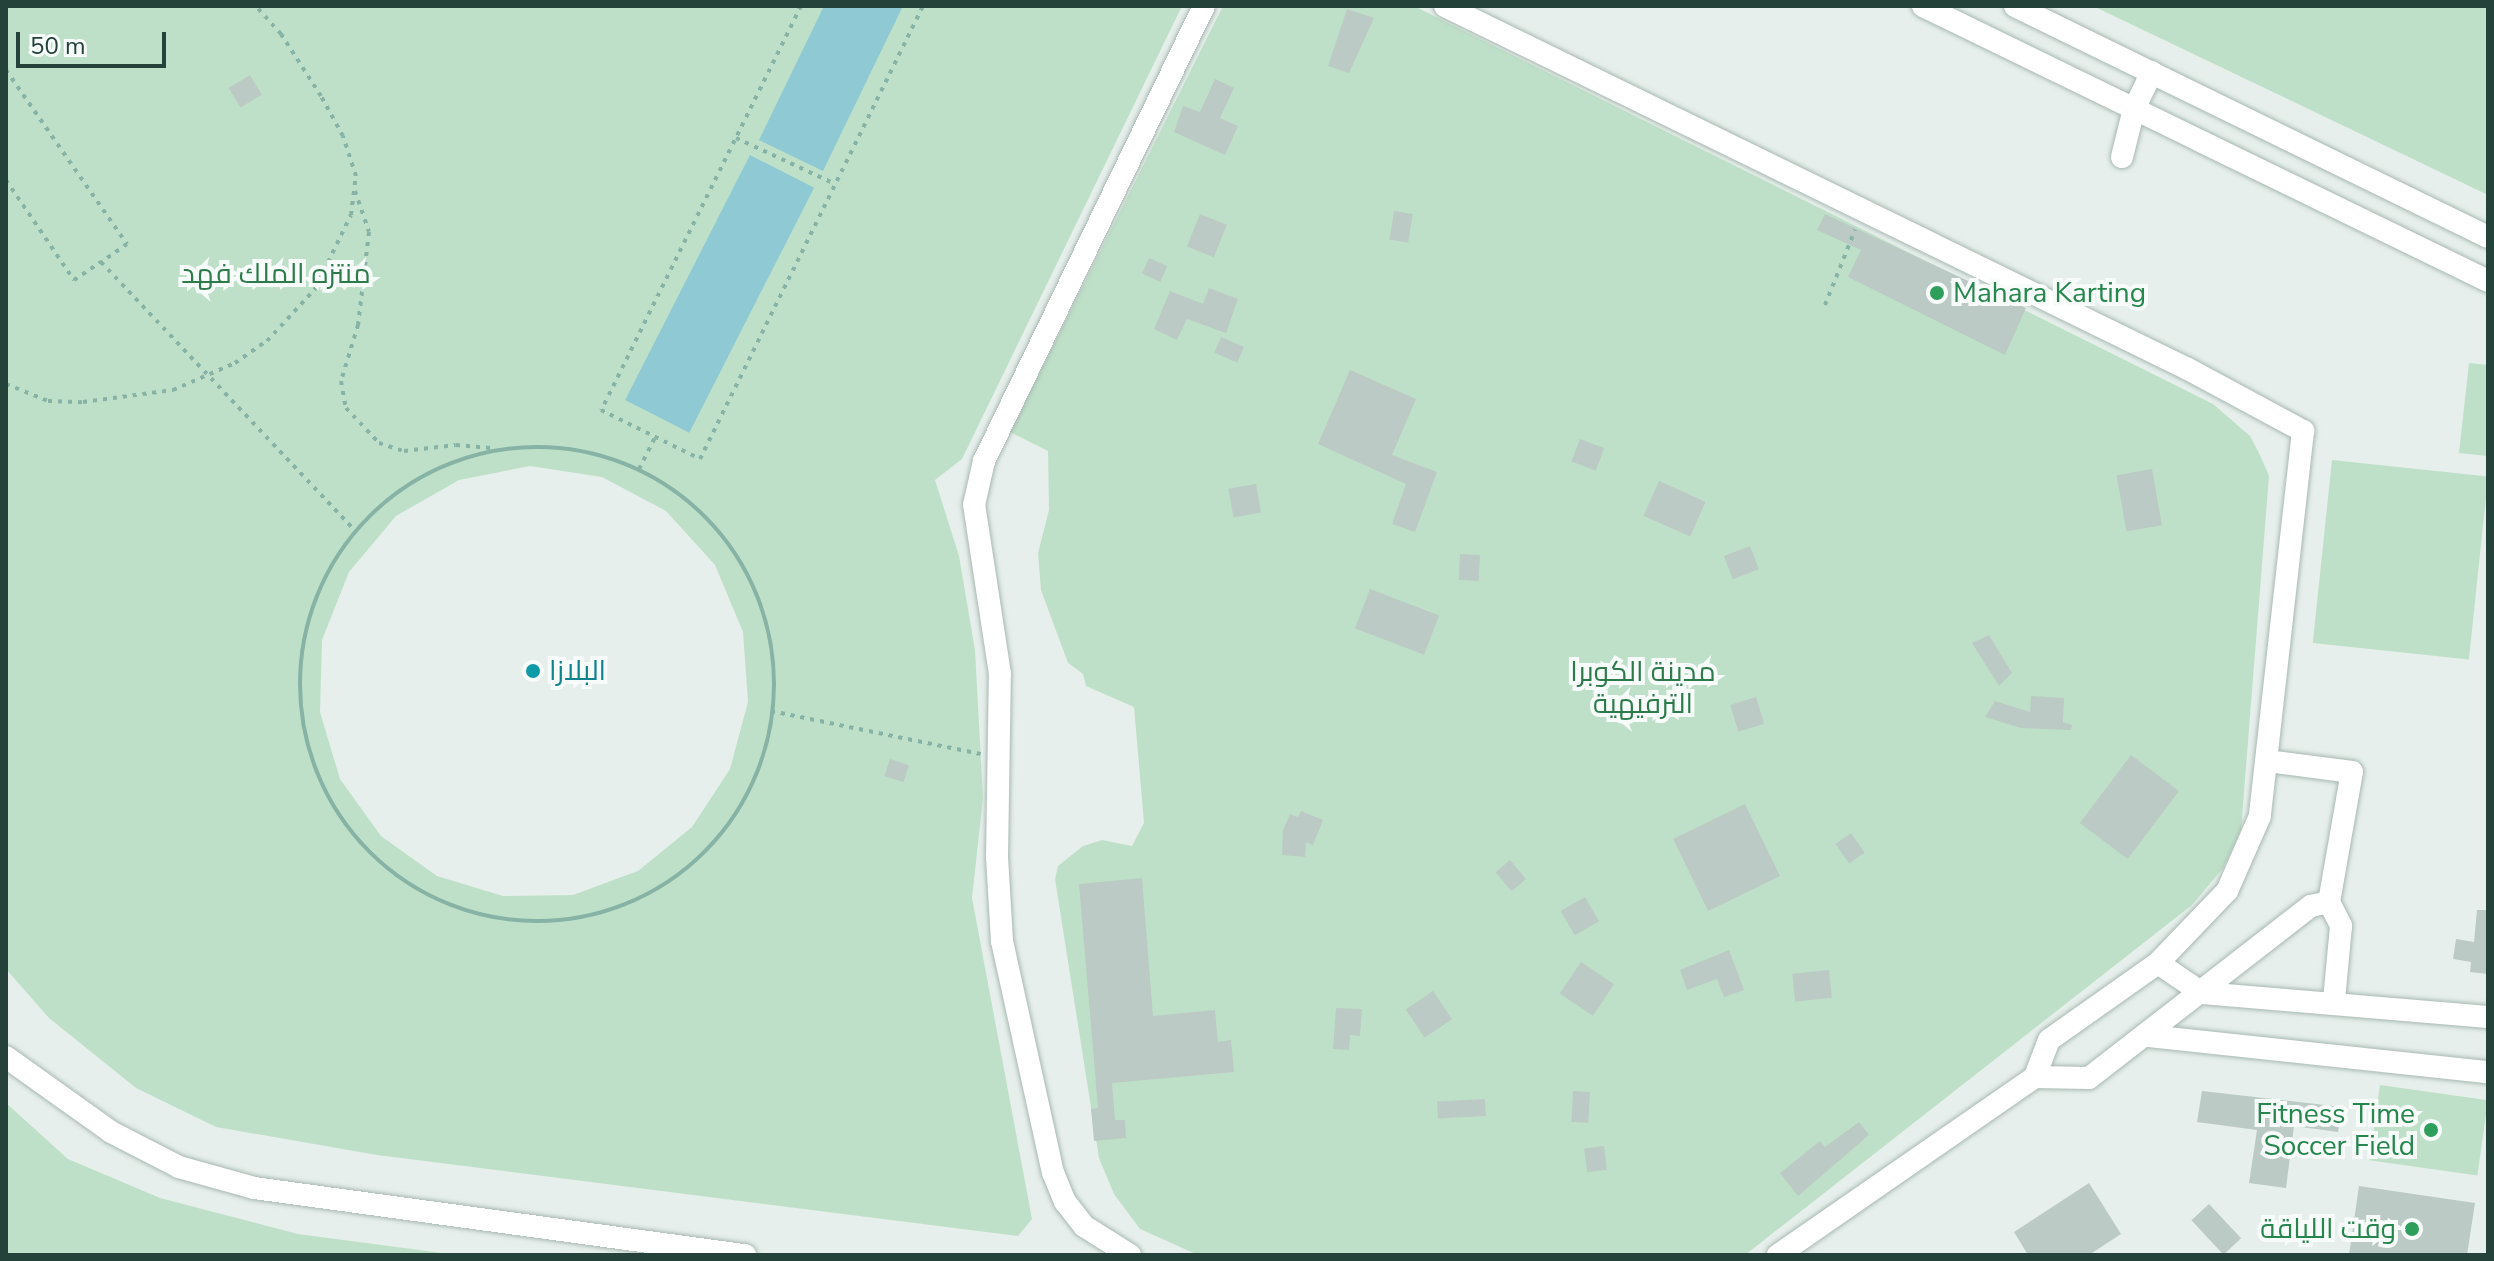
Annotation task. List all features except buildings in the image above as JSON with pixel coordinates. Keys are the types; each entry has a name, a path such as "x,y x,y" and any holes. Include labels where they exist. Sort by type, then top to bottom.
{"street":[{"path":"1130,1255 1084,1226 1065,1202 1053,1173 1002,941 997,857 1000,758 995,617 975,526 977,483 1204,6"},
{"path":"1445,6 2303,431 2260,816 2227,891 2158,963 2049,1040 2035,1077 1778,1255"},
{"path":"1923,6 2488,281"},
{"path":"2015,6 2488,237"},
{"path":"2122,157 2134,109 2152,72"},
{"path":"2267,761 2352,772 2329,902 2341,926 2334,1000"},
{"path":"2035,1077 2089,1078 2149,1036 2311,906 2329,902"},
{"path":"2158,963 2202,993 2334,1000 2488,1017"},
{"path":"2149,1036 2488,1072"},
{"path":"6,1057 111,1132 179,1167 254,1188 745,1255"}],"path":[{"path":"6,384 48,401 83,402 173,390 208,375 267,341 315,289 336,255 351,215 356,176 343,136 281,34 256,6"},
{"path":"801,6 601,410 700,459 923,6"},
{"path":"6,70 127,244 74,280 6,180"},
{"path":"736,138 835,184"},
{"path":"355,189 369,232 358,325 341,381 346,408 379,443 404,451 456,445 504,449 569,448 639,469 685,497 716,527 748,574 768,627 775,684 768,741 747,794 715,842 673,880 623,907 567,921 510,922 455,909 404,883 361,846 328,800 307,747 300,676 308,620 323,580 355,531 407,485 444,465 504,449"},
{"path":"1825,305 1864,211"},
{"path":"101,262 355,531"},
{"path":"639,469 655,437"},
{"path":"771,711 1000,758"}],"green space":[{"name":"منتزه الملك فهد","path":"6,6 1182,6 962,459 935,480 959,556 975,650 983,798 972,898 1032,1219 1018,1236 377,1155 216,1127 136,1088 49,1018 6,969","holes":["530,466 602,477 666,511 715,565 743,632 748,702 730,769 692,827 638,871 573,895 503,896 437,876 381,836 340,779 320,712 322,640 349,572 396,516 459,480"]},
{"name":"مدينة الكوبرا الترفيهية","path":"1223,6 1414,6 2213,404 2250,436 2269,476 2241,830 2223,868 2192,905 1745,1255 1198,1255 1140,1229 1114,1194 1099,1158 1055,879 1058,866 1083,846 1102,840 1132,846 1144,823 1134,707 1086,686 1083,674 1068,663 1041,590 1038,553 1049,510 1048,451 1010,432"},
{"path":"2093,6 2488,6 2488,195"},
{"path":"2469,363 2488,365 2488,456 2459,453"},
{"path":"2332,460 2488,476 2469,659 2313,643"},
{"name":"Fitness Time Soccer Field","path":"2380,1085 2488,1100 2477,1175 2369,1160"},
{"path":"6,1103 68,1159 160,1198 298,1234 457,1255 6,1255"}],"water":[{"path":"824,6 903,6 823,171 759,140"},
{"path":"750,155 814,188 689,433 625,400"}],"place":[{"name":"Mahara Karting","path":"1937,293"},
{"name":"البلازا","path":"533,671"},
{"name":"Fitness Time Soccer Field","path":"2431,1130"},
{"name":"وقت اللياقة","path":"2412,1229"}]}
